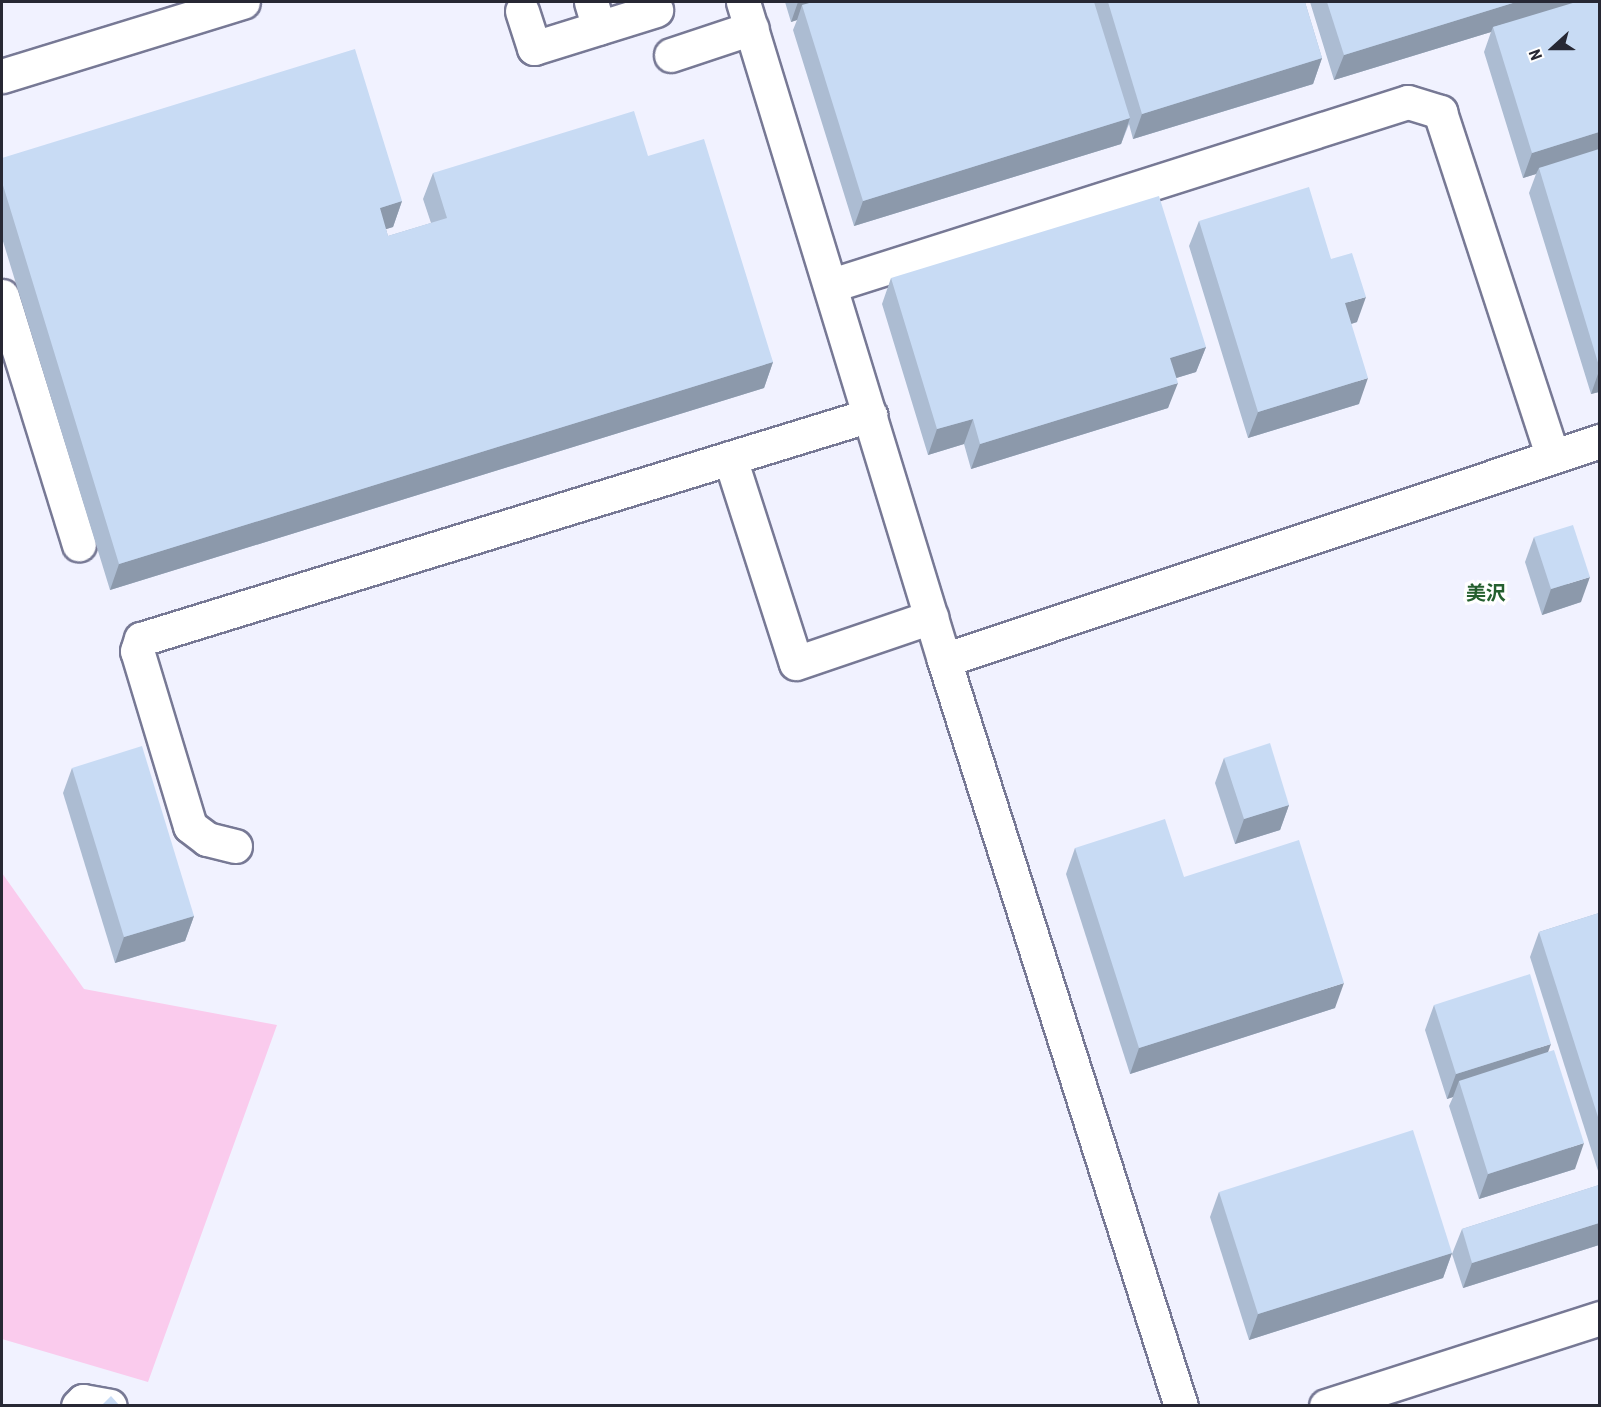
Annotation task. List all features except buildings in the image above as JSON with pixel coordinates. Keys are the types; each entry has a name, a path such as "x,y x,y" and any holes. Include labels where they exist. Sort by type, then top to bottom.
{"street":[{"path":"2,76 243,2"},
{"path":"522,11 534,48 595,15 667,45 748,15 832,285 944,660 1181,1406"},
{"path":"832,285 1408,102 1440,112 1552,454"},
{"path":"2,296 80,544"},
{"path":"235,846 207,839 190,826 137,651 141,639 870,415"},
{"path":"944,660 1552,454 1599,441"},
{"path":"730,458 796,663 931,617"},
{"path":"1326,1406 1599,1318"},
{"path":"78,1406 83,1401 110,1406"}],"shaded area":[{"path":"2,873 84,989 277,1025 148,1382 2,1339"}],"district":[{"name":"美沢","path":"1486,593"}]}
